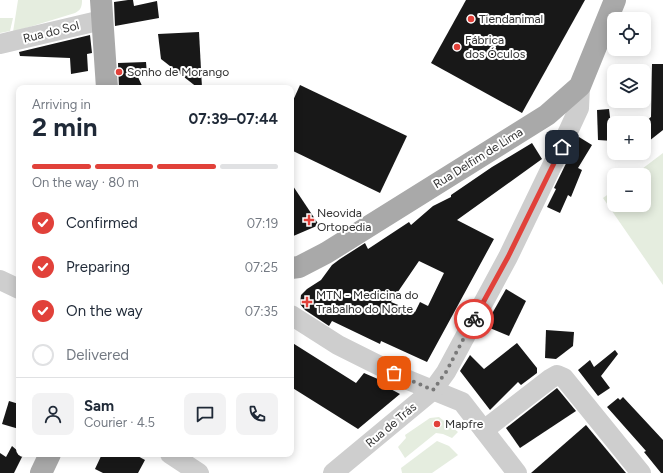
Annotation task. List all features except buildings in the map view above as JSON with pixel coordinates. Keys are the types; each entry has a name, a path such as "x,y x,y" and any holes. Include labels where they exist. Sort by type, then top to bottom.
{"main road":[{"name":"Rua Delfim de Lima","path":"294,267 326,253 546,115 580,86 615,0"},
{"path":"102,10 107,85"},
{"path":"41,473 49,457"}],"street":[{"name":"Rua do Sol","path":"0,44 102,10"},
{"name":"Rua de Trás","path":"333,473 433,390 446,372 508,257 565,138 579,108 580,86"},
{"path":"546,115 558,124 565,138"},
{"path":"0,280 16,288"},
{"path":"294,317 338,345 408,380 462,402 517,473"},
{"path":"484,430 557,375 564,378 641,473"},
{"path":"175,457 199,473"}],"shaded area":[{"path":"18,0 82,0 82,4 79,11 75,13 13,32"},
{"path":"0,18 13,18 10,31 0,33"},
{"path":"663,153 663,285 613,212 651,212 651,168 643,168"},
{"path":"607,195 607,204 603,198"},
{"path":"439,417 458,432 452,438 436,433 405,458 398,447 406,438 405,435 430,418"},
{"path":"437,441 449,446 458,455 432,473 402,473 401,468"}],"way so far":[{"path":"394,373 433,390 446,372 474,319"}],"place":[{"name":"Tiendanimal","path":"471,19"},
{"name":"Fábrica dos Óculos","path":"457,47"},
{"name":"Sonho de Morango","path":"119,72"},
{"name":"Neovida Ortopedia","path":"309,220"},
{"name":"MTN - Medicina do Trabalho do Norte","path":"307,302"},
{"name":"Mapfre","path":"437,424"}],"route":[{"path":"474,319 508,257 562,147"}]}
